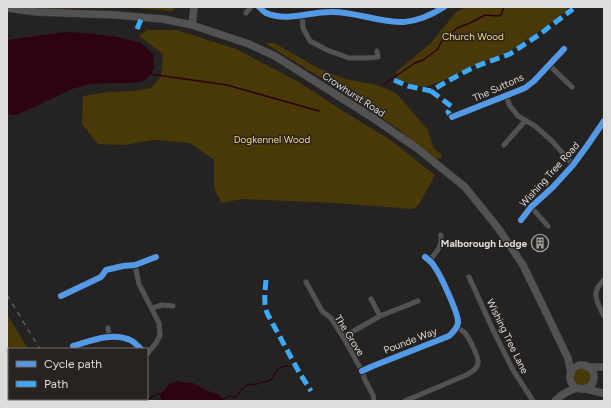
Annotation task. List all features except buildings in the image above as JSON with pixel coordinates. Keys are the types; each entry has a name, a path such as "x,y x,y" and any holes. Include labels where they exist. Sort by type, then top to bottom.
{"main road":[{"path":"192,25 194,7"},
{"name":"Crowhurst Road","path":"7,8 37,12 142,17 163,19 192,25 235,39 275,56 373,118 418,149 465,187 498,228 523,265 568,358 571,377"},
{"path":"568,358 575,364 604,367"},
{"path":"555,401 569,386 575,368 584,366 592,371 594,379 603,393"},
{"path":"563,394 571,390 591,386 599,370 604,367"},
{"path":"571,377 573,385 582,389 603,393"}],"street":[{"path":"246,13 251,7"},
{"path":"258,7 265,12 283,16 302,16 329,9 354,14 365,18 404,22 422,18 444,7"},
{"path":"302,16 303,28 310,41 327,50 349,58 378,57 377,51"},
{"name":"The Suttons","path":"452,117 524,88 534,81 564,49"},
{"path":"549,65 572,87"},
{"name":"The Suttons","path":"506,96 510,106 518,116 535,126 552,141 573,165"},
{"path":"504,145 525,121"},
{"name":"Wishing Tree Road","path":"521,220 531,207 553,187 573,165 588,146 604,121"},
{"path":"531,207 548,226"},
{"path":"430,260 440,247 442,241 441,234"},
{"path":"61,296 101,277 106,270 135,265 156,257"},
{"path":"405,401 474,371 478,363 478,358 466,334 457,327 457,315 435,266 425,257"},
{"path":"135,265 138,284 159,323 160,335 156,344 148,353"},
{"name":"Wishing Tree Lane","path":"469,277 513,370 533,401"},
{"path":"604,280 595,292 604,316"},
{"name":"The Grove","path":"306,282 322,312 331,318 343,337 362,371 373,395 374,401"},
{"path":"71,284 73,291"},
{"path":"371,298 380,316"},
{"path":"343,337 380,316 418,301"},
{"path":"152,308 162,305 173,306"},
{"name":"Pounde Way","path":"362,371 449,336 457,327"},
{"path":"108,328 109,337"},
{"path":"73,346 92,340 109,337 121,337 132,341 140,348"}],"green space":[{"path":"25,7 177,7 171,11 135,8 39,9"},
{"name":"Church Wood","path":"466,7 569,7 565,12 538,32 508,52 468,68 438,83 423,87 404,82 397,78 396,72 431,43 456,12"},
{"name":"Dogkennel Wood","path":"148,30 177,30 236,49 297,81 389,139 435,175 418,206 412,209 337,203 242,199 221,203 214,187 214,160 190,143 154,140 124,145 98,144 82,124 83,96 151,88 161,76 163,54 139,36"},
{"path":"266,43 274,43 320,69 345,79 377,85 396,93 428,130 434,149 442,155 441,158 438,159 428,155 398,129 344,92"},
{"path":"7,314 27,348 8,348 8,400 41,401 7,401"},
{"path":"582,369 588,372 591,378 588,384 582,387 576,384 573,378 576,372"}],"shaded area":[{"path":"65,32 88,33 117,37 141,43 153,54 154,69 146,80 133,83 90,84 72,89 17,115 10,115 7,111 7,40"},
{"path":"177,381 193,383 208,391 218,394 222,399 221,401 162,401 159,394 164,391 169,384"}],"waterway":[{"path":"384,84 438,49 441,42 457,28 485,15 501,15 504,7"},
{"path":"150,74 227,85 319,111"},
{"path":"222,399 224,400 229,396 236,397 247,385 271,380 280,368 288,366"},
{"path":"148,399 159,394"},
{"path":"140,401 144,400"}],"railway":[{"path":"7,295 39,348"}],"marked path":[{"path":"394,80 408,86 431,91 474,67 510,54 573,9"},
{"path":"137,29 142,17"},
{"path":"431,91 451,106 448,112 452,117"},
{"path":"266,280 266,311 311,391"}],"cycle path":[{"path":"259,7 266,13 282,17 322,12 339,12 395,22 404,22 425,17 444,7"},
{"path":"452,117 525,88 534,81 564,49"},
{"path":"521,220 531,207 553,187 573,165 604,121"},
{"path":"61,296 101,277 106,270 135,265 156,257"},
{"path":"362,371 449,336 457,327 458,318 449,294 433,265 425,257"},
{"path":"73,346 102,338 118,337 132,341 140,348"}],"place":[{"name":"Malborough Lodge","path":"540,243"}]}
